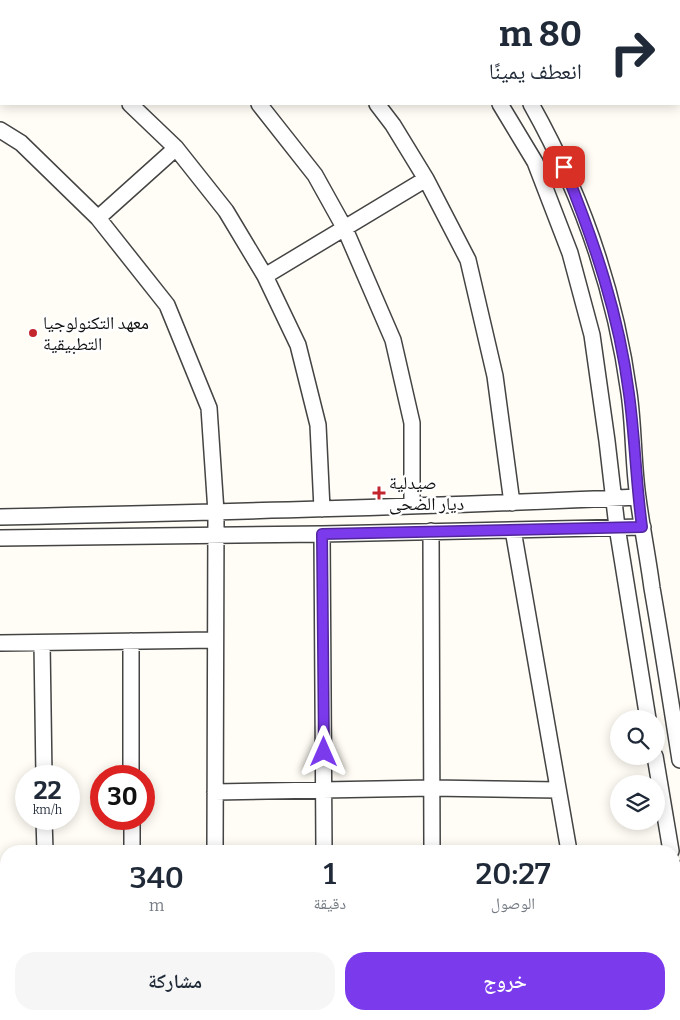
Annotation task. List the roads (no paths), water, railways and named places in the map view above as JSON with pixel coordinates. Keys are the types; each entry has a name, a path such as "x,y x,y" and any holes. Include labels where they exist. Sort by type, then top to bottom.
{"street":[{"path":"131,105 176,148 226,212 265,276 298,345 318,425 322,509"},
{"path":"259,105 315,175 345,229 393,340 412,423 412,506"},
{"path":"379,105 426,179 468,260 495,376 512,503"},
{"path":"501,105 535,162 570,252 592,335 617,528 647,710"},
{"path":"532,105 564,167 582,211 597,255 621,346 629,393 642,527 680,760"},
{"path":"0,130 21,143 98,218 167,304 209,408 216,512 215,845"},
{"path":"98,218 176,148"},
{"path":"265,276 426,179"},
{"path":"0,517 322,509 638,497"},
{"path":"0,538 322,534 642,527"},
{"path":"513,530 568,845"},
{"path":"431,531 432,845"},
{"path":"322,534 324,845"},
{"path":"0,644 215,640"},
{"path":"131,641 131,765"},
{"path":"42,643 44,765"},
{"path":"657,765 670,845"},
{"path":"215,792 432,788 558,790"},
{"path":"44,830 45,845"},
{"path":"132,830 132,845"}],"place":[{"name":"معهد التكنولوجيا التطبيقية","path":"33,333"},
{"name":"صيدلية ديار الضحى","path":"379,493"}]}
